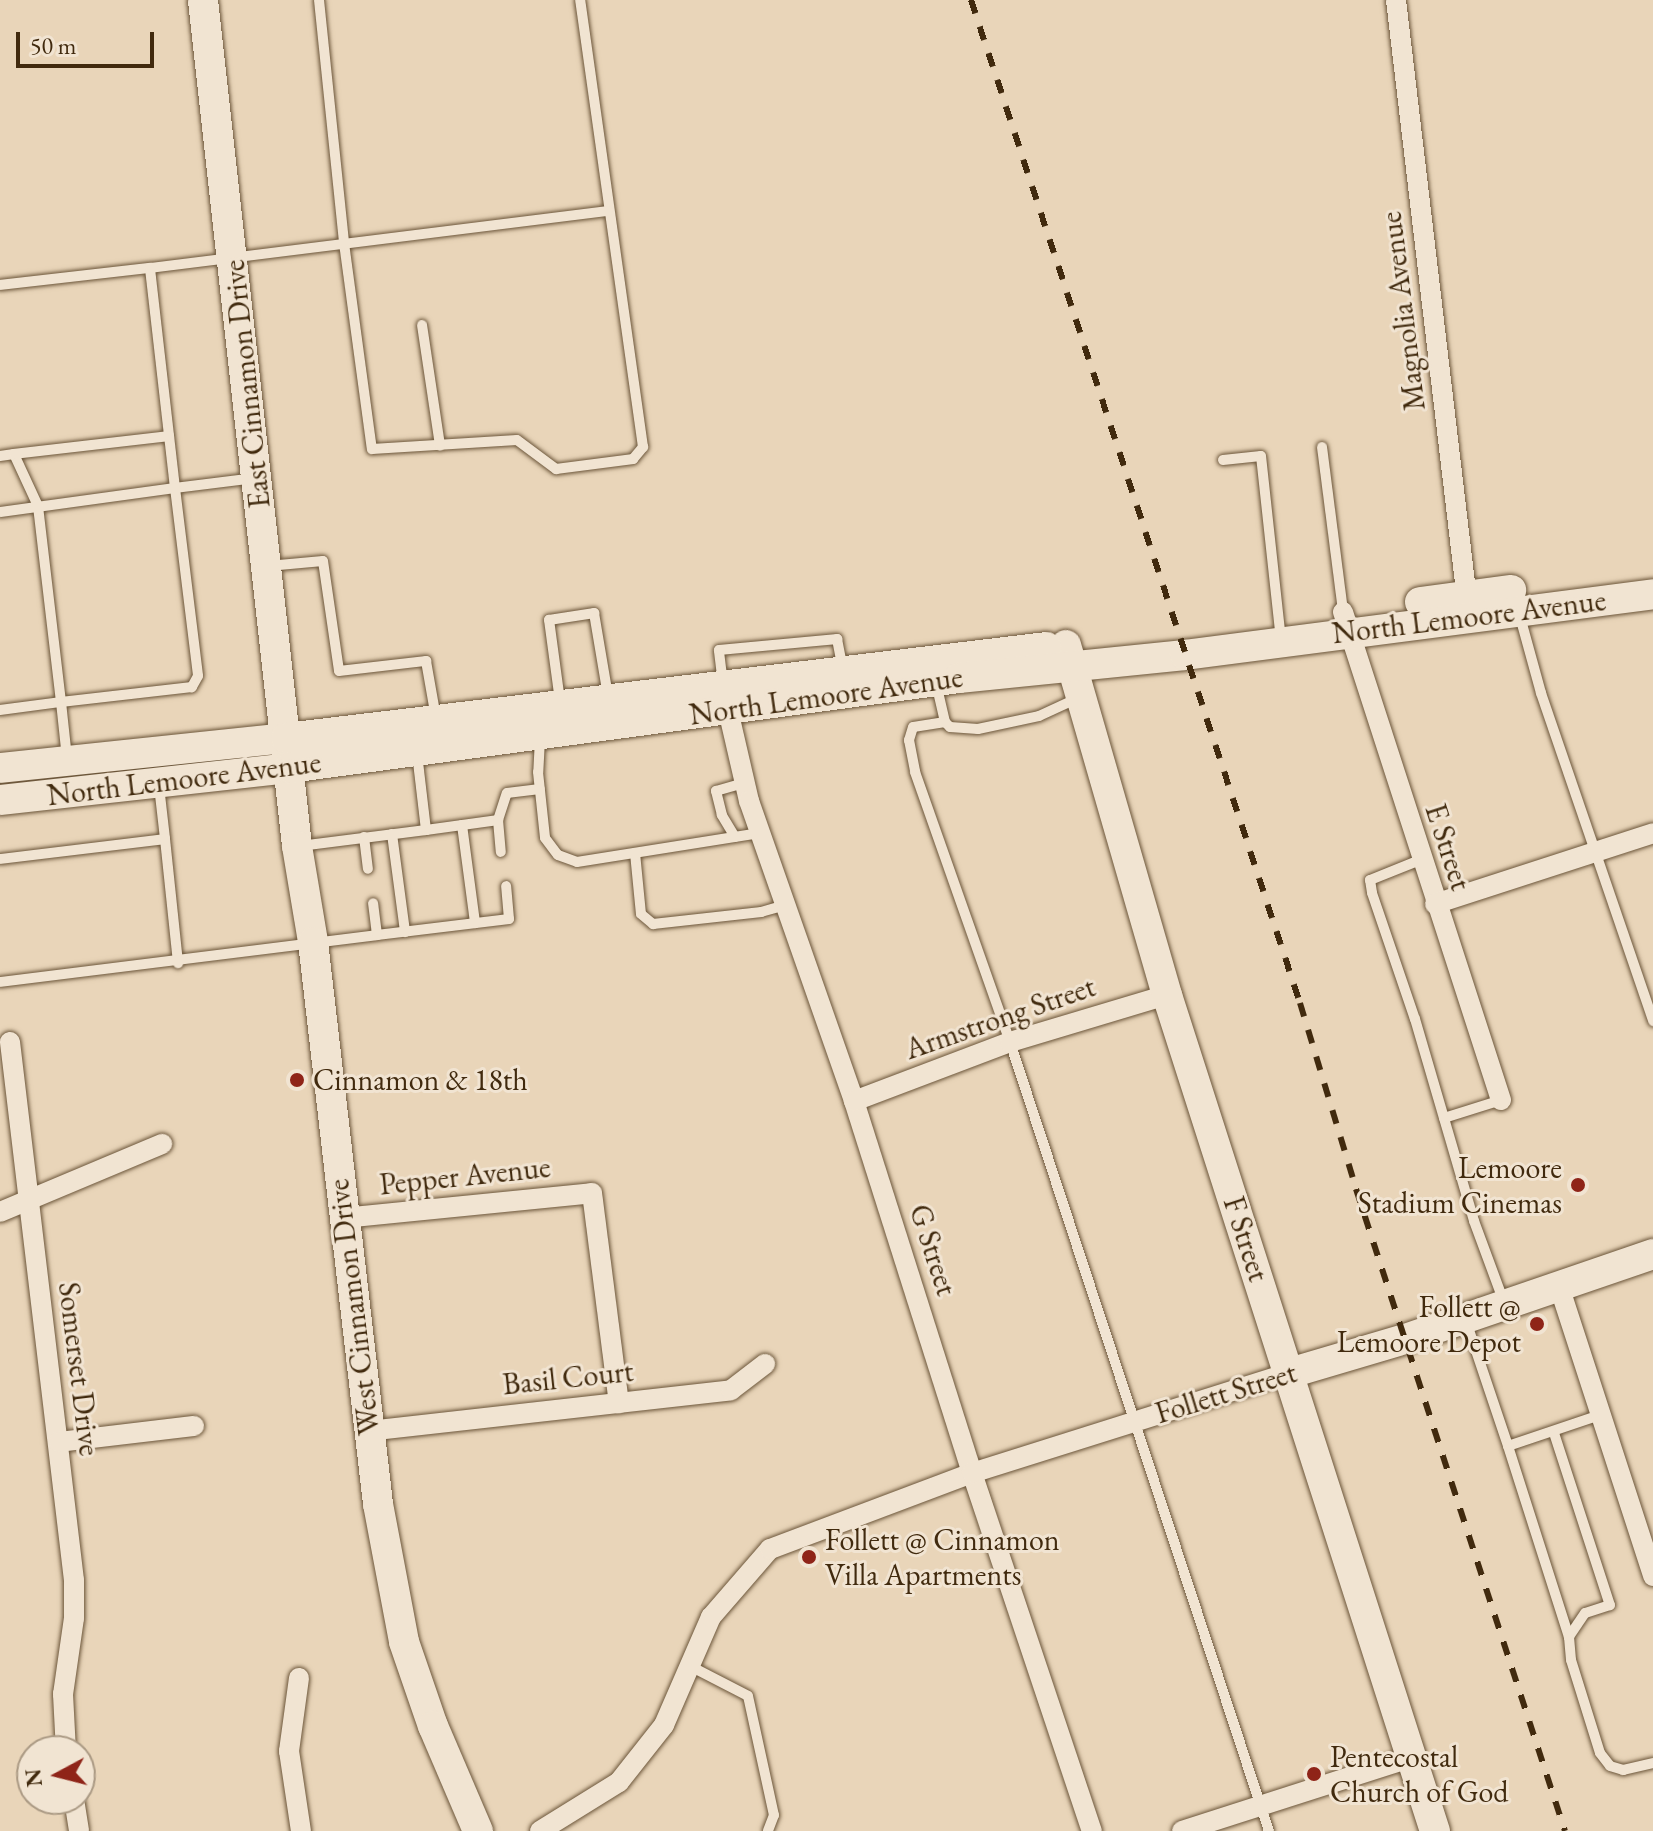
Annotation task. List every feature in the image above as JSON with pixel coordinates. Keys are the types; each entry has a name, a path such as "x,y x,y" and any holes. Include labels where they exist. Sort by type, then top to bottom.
{"main road":[{"name":"East Cinnamon Drive","path":"203,0 288,753"},
{"name":"North Lemoore Avenue","path":"0,768 67,760 288,753 431,740 550,720 1068,655 1185,655 1280,632 1653,575"},
{"name":"North Lemoore Avenue","path":"1468,605 1518,610 1653,594"},
{"name":"North Lemoore Avenue","path":"846,682 936,681 1068,655"},
{"name":"F Street","path":"1068,655 1167,995 1435,1831"},
{"name":"North Lemoore Avenue","path":"0,800 159,782 288,753"},
{"name":"West Cinnamon Drive","path":"288,753 297,846 313,942 368,1431 386,1557 404,1642 433,1726 478,1831"},
{"name":"Follett Street","path":"1290,1373 1465,1319 1653,1254"}],"street":[{"name":"Magnolia Avenue","path":"1396,0 1468,605"},
{"name":"E Street","path":"1345,622 1420,860 1501,1100"},
{"name":"G Street","path":"725,698 744,783 760,833 854,1101 972,1473 1092,1831"},
{"path":"1435,904 1653,833"},
{"name":"Armstrong Street","path":"854,1101 1010,1042 1167,995"},
{"name":"Somerset Drive","path":"10,1042 75,1598 63,1694 65,1735"},
{"path":"0,1212 162,1144"},
{"name":"Pepper Avenue","path":"343,1218 592,1193 619,1403"},
{"path":"1559,1286 1653,1576"},
{"name":"Basil Court","path":"368,1431 731,1390 765,1364"},
{"name":"Follett Street","path":"540,1831 619,1782 664,1725 711,1617 770,1549 972,1473 1290,1373"},
{"path":"59,1442 194,1426"},
{"path":"299,1678 289,1751 301,1831"},
{"path":"1182,1831 1410,1758"}],"lane":[{"path":"319,0 344,243 372,449 517,440 556,469 633,459 639,455 643,434 607,211 580,0"},
{"path":"0,285 234,260 344,243 607,211"},
{"path":"0,710 192,687 198,676 150,268"},
{"path":"422,325 440,446"},
{"path":"0,456 169,436"},
{"path":"1322,447 1345,622"},
{"path":"14,454 38,506 67,760"},
{"path":"1223,460 1261,456 1280,632"},
{"path":"0,512 258,478"},
{"path":"267,566 323,561 339,671 426,661 431,740 426,830"},
{"path":"1518,610 1541,693 1653,1021"},
{"path":"610,713 594,613 549,620 550,720 540,789 545,838 558,855 577,862 760,833"},
{"path":"725,698 719,650 837,639 846,682"},
{"path":"936,681 945,722 950,727 978,729 1039,716 1079,697"},
{"path":"945,722 913,727 909,740 915,772 1010,1042 1269,1831"},
{"path":"159,782 178,963"},
{"path":"735,837 722,815 716,791 744,783"},
{"path":"501,852 498,820 507,793 540,789"},
{"path":"297,846 498,820"},
{"path":"462,825 475,923"},
{"path":"392,834 405,932"},
{"path":"364,837 368,869"},
{"path":"0,859 165,839"},
{"path":"635,853 641,914 653,924 761,912 785,905"},
{"path":"1420,860 1370,880 1474,1221 1505,1305"},
{"path":"0,982 178,963 313,942 509,919 506,886"},
{"path":"373,903 377,935"},
{"path":"1444,1118 1501,1100"},
{"path":"1465,1319 1569,1637 1571,1660 1600,1753 1610,1766 1623,1770 1653,1763"},
{"path":"1508,1446 1600,1415"},
{"path":"1554,1433 1610,1605 1585,1613 1569,1637"},
{"path":"690,1666 748,1696 774,1815 768,1831"}],"railway":[{"path":"971,0 1300,1003 1356,1189 1565,1831"}],"place":[{"name":"Cinnamon & 18th","path":"297,1080"},
{"name":"Lemoore Stadium Cinemas","path":"1578,1185"},
{"name":"Follett @ Lemoore Depot","path":"1537,1324"},
{"name":"Follett @ Cinnamon Villa Apartments","path":"809,1557"},
{"name":"Pentecostal Church of God","path":"1314,1774"}]}
